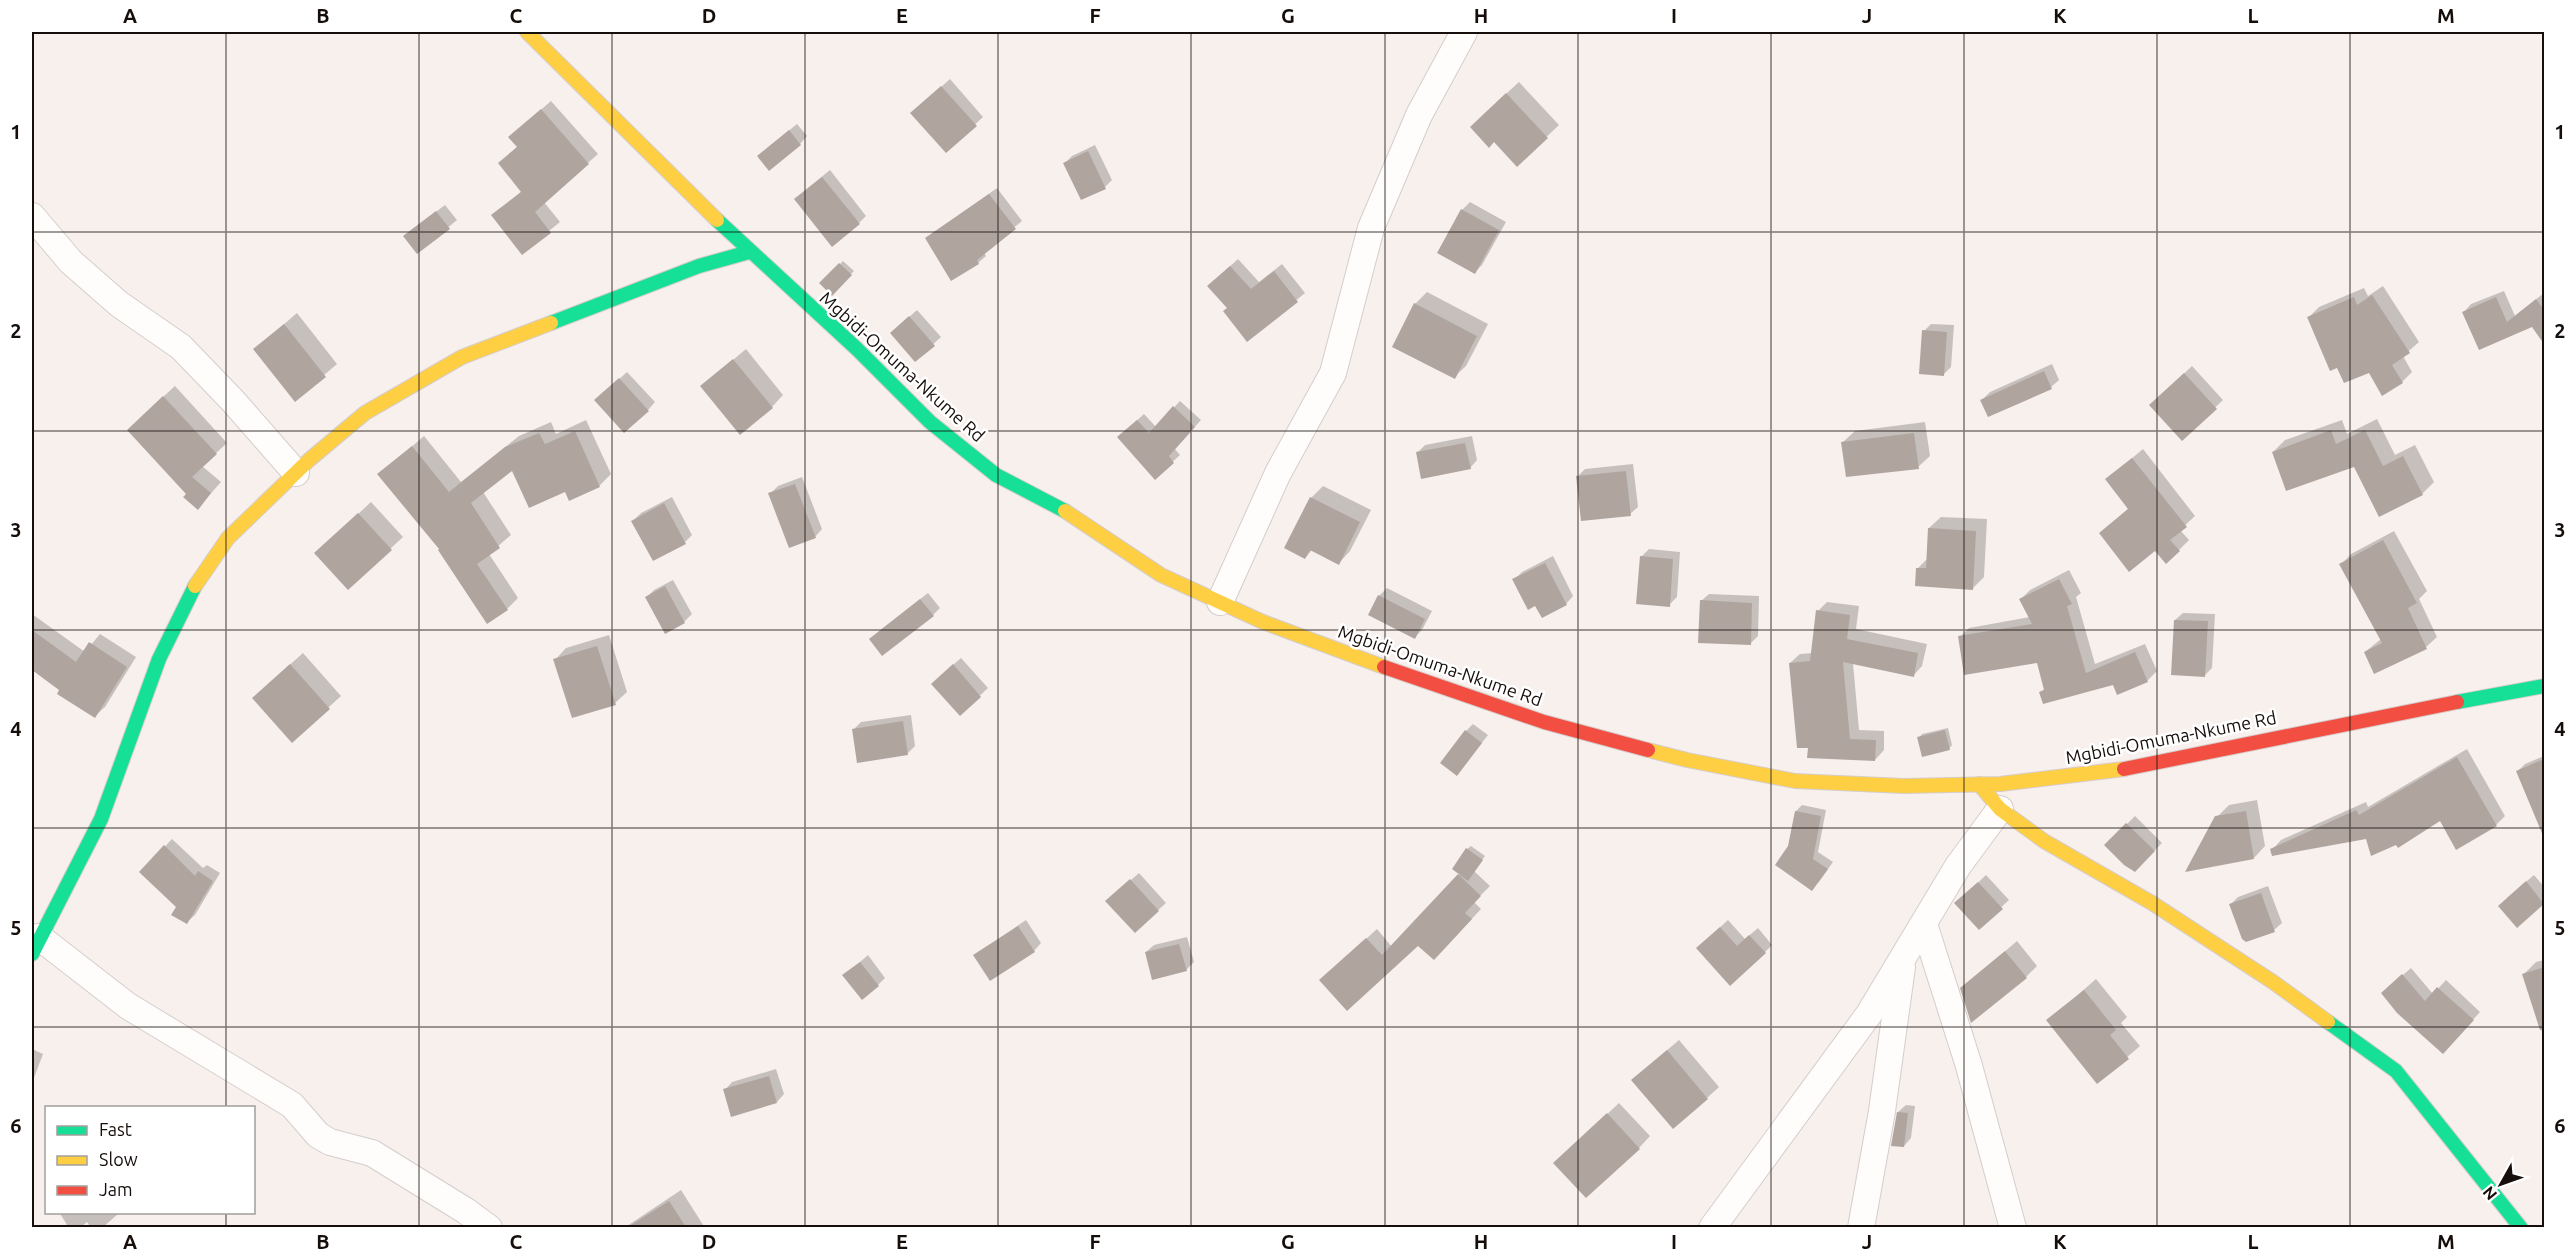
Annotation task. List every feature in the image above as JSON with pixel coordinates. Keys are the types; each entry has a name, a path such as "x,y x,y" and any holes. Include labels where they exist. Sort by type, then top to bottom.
{"street":[{"name":"Mgbidi-Omuma-Nkume Rd","path":"527,32 749,252 857,349 930,422 996,475 1074,515 1161,575 1263,622 1420,680 1544,722 1687,760 1795,781 1904,786 1979,784 2114,771 2544,686"},
{"path":"1220,602 1278,472 1333,373 1371,228 1419,115 1464,32"},
{"path":"32,216 71,262 119,304 181,347 233,401 296,473"},
{"path":"489,1227 372,1154 330,1142 318,1135 292,1105 128,1006 35,946 101,819 159,659 188,596 228,538 296,473 365,413 462,357 699,266 749,252"},
{"path":"1979,784 2000,808 2044,841 2152,903 2273,982 2396,1071 2521,1227"},
{"path":"1712,1227 1869,1014 1958,866 2000,808"},
{"path":"1924,924 1968,1066 2013,1227"},
{"path":"1861,1227 1882,1112 1904,959"}],"building":[{"path":"941,86 977,126 946,153 910,113"},
{"path":"1506,93 1548,138 1517,167 1494,142 1489,148 1470,127"},
{"path":"541,109 589,164 535,212 551,233 522,255 491,215 521,192 498,163 517,147 508,137"},
{"path":"789,130 801,145 769,171 757,156"},
{"path":"1088,151 1106,189 1081,200 1063,163"},
{"path":"822,177 860,224 832,247 794,199"},
{"path":"989,194 1016,229 977,260 979,264 951,281 925,238"},
{"path":"1461,209 1499,230 1475,274 1437,253"},
{"path":"436,211 450,229 417,254 403,236"},
{"path":"839,263 852,275 832,296 819,283"},
{"path":"1230,266 1251,289 1274,271 1298,302 1247,342 1223,311 1227,308 1207,286"},
{"path":"2372,295 2410,353 2392,365 2403,383 2382,396 2369,373 2344,383 2337,368 2330,371 2307,317 2354,297 2357,305"},
{"path":"2496,297 2507,322 2536,299 2544,310 2544,344 2532,327 2479,350 2462,312"},
{"path":"1414,303 1477,336 1455,379 1392,347"},
{"path":"909,316 935,346 915,362 890,333"},
{"path":"284,324 326,377 295,402 253,349"},
{"path":"1922,330 1947,332 1944,376 1919,374"},
{"path":"733,359 773,408 740,435 700,386"},
{"path":"2044,371 2052,389 1988,417 1980,400"},
{"path":"2184,373 2217,409 2182,441 2149,405"},
{"path":"619,378 649,411 624,433 594,400"},
{"path":"163,396 217,454 192,477 211,493 198,510 183,497 186,494 127,430"},
{"path":"1173,406 1195,427 1169,456 1174,463 1155,480 1117,437 1137,420 1149,433"},
{"path":"2331,430 2336,444 2365,430 2383,466 2403,456 2423,495 2379,517 2354,467 2286,491 2272,452"},
{"path":"575,431 600,487 569,501 565,492 529,508 512,471 471,503 500,548 477,564 508,610 487,624 439,549 377,474 412,446 449,492 505,447 539,433 545,444"},
{"path":"1914,433 1919,469 1846,477 1841,442"},
{"path":"1465,443 1471,469 1421,479 1416,452"},
{"path":"2132,458 2187,527 2170,540 2180,551 2166,564 2155,551 2129,572 2099,533 2128,509 2105,479"},
{"path":"1626,471 1631,516 1581,521 1576,476"},
{"path":"795,484 816,538 789,548 768,493"},
{"path":"1310,497 1360,522 1339,565 1310,550 1305,559 1284,548"},
{"path":"664,503 686,544 653,561 631,521"},
{"path":"358,513 392,550 348,590 314,553"},
{"path":"1928,528 1976,531 1973,590 1915,586 1916,568 1926,568"},
{"path":"2383,540 2417,603 2408,608 2427,649 2374,674 2364,652 2382,643 2339,564"},
{"path":"1640,556 1673,559 1670,607 1636,604"},
{"path":"1545,563 1567,605 1542,618 1535,606 1528,610 1512,579"},
{"path":"2059,579 2072,604 2067,606 2086,673 2135,652 2148,682 2117,695 2113,685 2043,704 2039,692 2044,690 2037,663 1964,675 1958,636 2032,624 2019,599"},
{"path":"665,586 685,623 665,634 645,597"},
{"path":"1378,595 1425,619 1415,639 1368,615"},
{"path":"920,599 934,616 882,656 869,639"},
{"path":"1700,600 1752,603 1751,645 1698,643"},
{"path":"1816,610 1850,615 1847,639 1918,653 1914,677 1843,662 1850,739 1876,740 1875,761 1807,758 1808,748 1797,748 1789,663 1810,661"},
{"path":"2174,620 2208,621 2205,677 2171,675"},
{"path":"32,630 76,662 89,642 127,667 95,718 57,694 59,690 32,670"},
{"path":"597,646 616,705 572,718 553,659"},
{"path":"290,664 330,709 292,743 252,698"},
{"path":"953,664 981,697 960,716 931,684"},
{"path":"903,721 908,755 857,763 852,729"},
{"path":"1465,730 1482,743 1457,776 1440,763"},
{"path":"1945,730 1950,750 1922,757 1917,737"},
{"path":"2457,757 2497,826 2456,850 2440,821 2398,848 2396,845 2371,856 2366,839 2272,856 2270,849 2356,810 2359,815"},
{"path":"2544,759 2544,838 2516,771"},
{"path":"1795,811 1821,816 1813,859 1828,869 1812,891 1775,865 1788,846"},
{"path":"2246,811 2254,859 2185,872 2215,816"},
{"path":"2126,823 2155,851 2135,872 2124,865 2104,845"},
{"path":"164,845 195,876 198,871 213,881 187,924 171,915 176,907 139,872"},
{"path":"1466,848 1483,860 1468,881 1452,869"},
{"path":"1458,874 1481,896 1465,913 1472,919 1434,960 1418,946 1347,1011 1319,980 1366,938 1382,955"},
{"path":"1130,879 1159,911 1135,933 1105,901"},
{"path":"2526,881 2544,904 2517,928 2498,906"},
{"path":"1978,882 2003,909 1979,930 1954,903"},
{"path":"2261,893 2275,932 2246,942 2242,939 2229,904"},
{"path":"1018,926 1035,952 990,981 973,955"},
{"path":"1720,927 1737,946 1749,935 1766,953 1730,986 1696,948"},
{"path":"1179,944 1187,971 1152,980 1145,952"},
{"path":"2005,951 2027,978 1971,1023 1960,988"},
{"path":"860,962 879,986 862,1000 842,975"},
{"path":"2544,967 2544,1029 2540,1030 2522,974"},
{"path":"2402,974 2425,1001 2437,987 2474,1020 2443,1054 2397,1013 2381,993"},
{"path":"2084,990 2116,1030 2110,1035 2129,1059 2097,1084 2046,1020"},
{"path":"1667,1050 1708,1099 1673,1129 1631,1080"},
{"path":"769,1076 777,1103 731,1117 723,1089"},
{"path":"1897,1112 1908,1113 1904,1147 1891,1146"},
{"path":"1607,1113 1640,1149 1586,1198 1553,1163"},
{"path":"669,1201 686,1227 628,1227"}],"traffic: fast":[{"path":"717,220 857,349 930,422 996,475 1065,511"},
{"path":"551,323 699,266 749,252"},
{"path":"32,954 101,819 159,659 195,586"},
{"path":"2457,702 2544,686"},
{"path":"2328,1022 2396,1071 2521,1228"}],"traffic: slow":[{"path":"527,32 717,220"},
{"path":"195,586 228,538 309,460 365,413 462,357 551,323"},
{"path":"1065,511 1161,575 1263,622 1384,667"},
{"path":"1648,750 1795,781 1904,786 2000,784 2124,769"},
{"path":"1979,784 2000,809 2044,841 2152,903 2273,982 2328,1022"}],"traffic: jam":[{"path":"1384,667 1544,722 1648,750"},
{"path":"2124,769 2457,702"}]}
